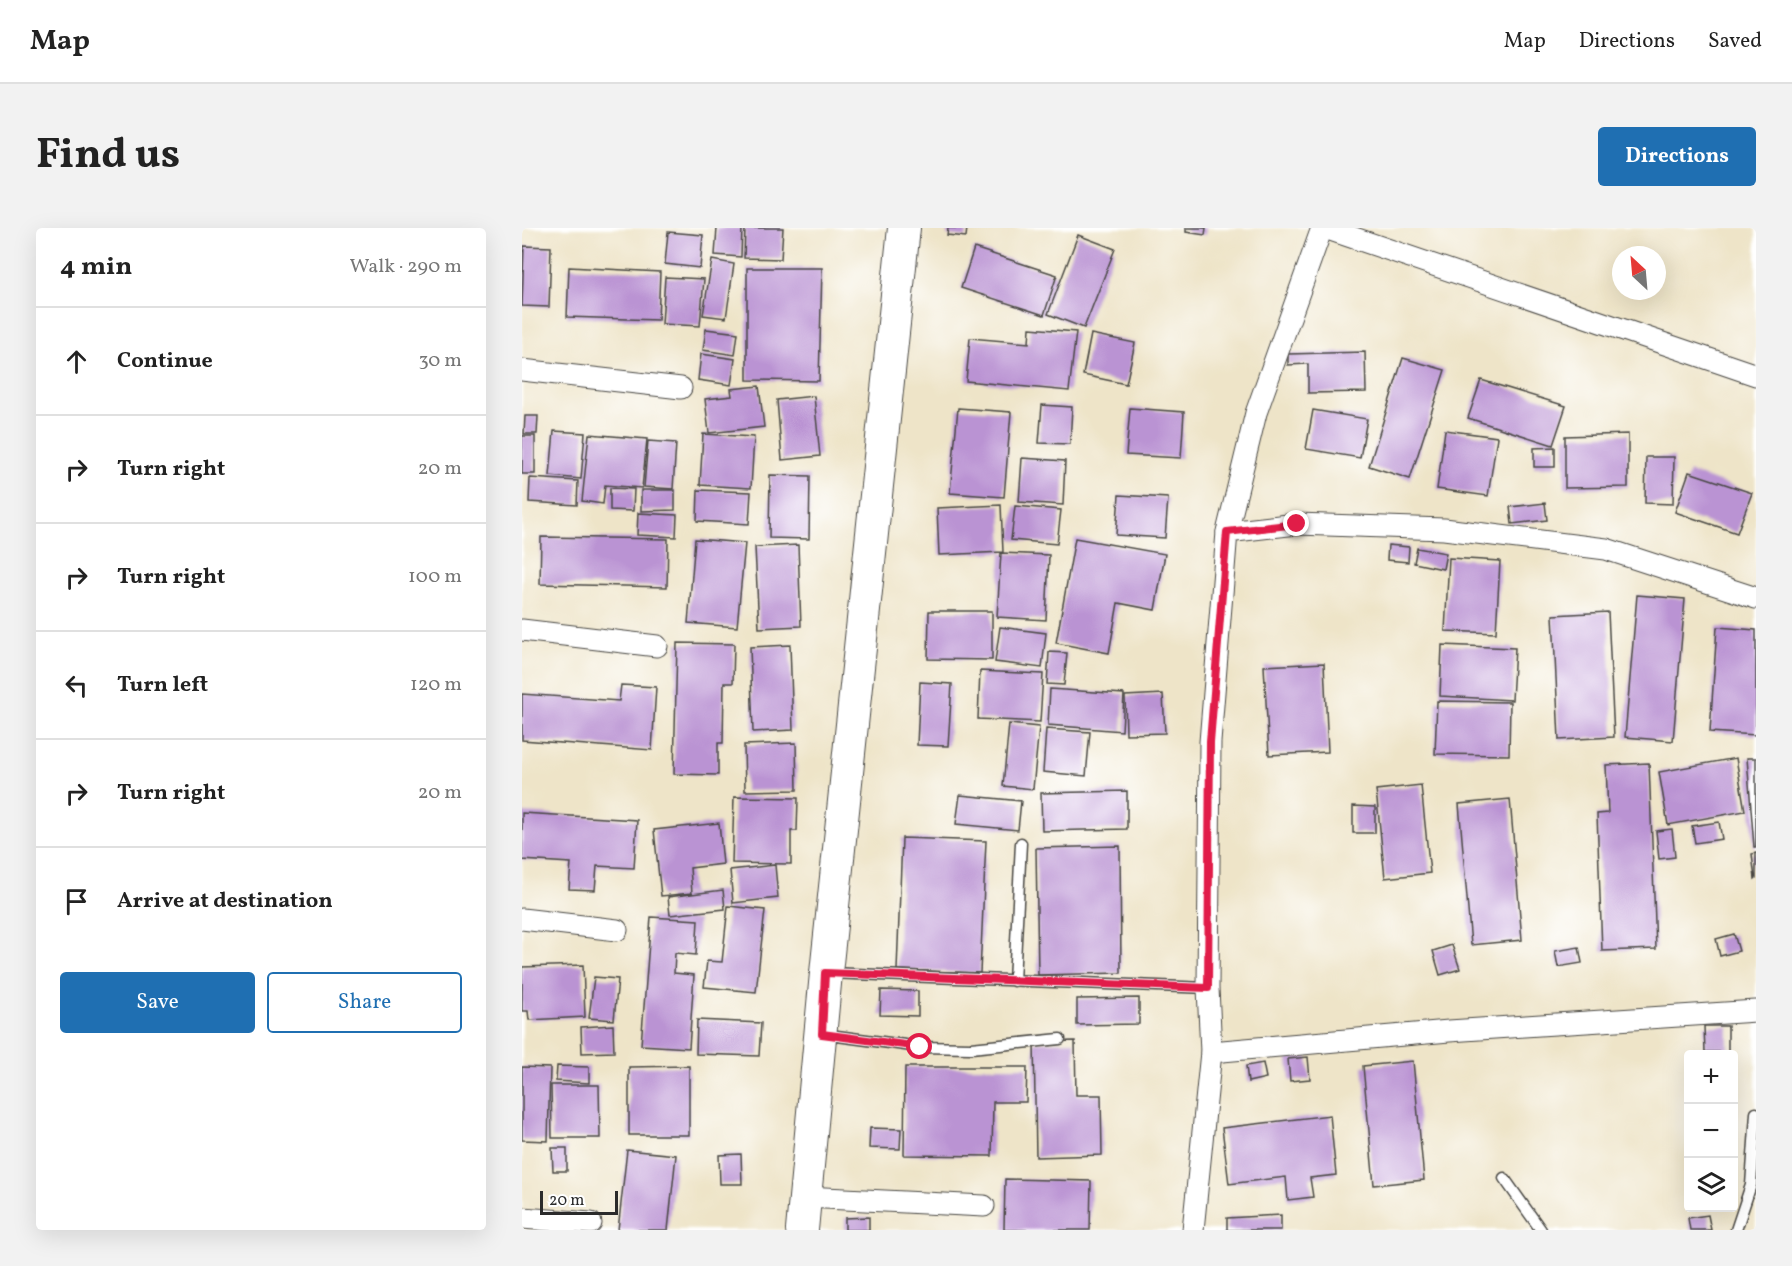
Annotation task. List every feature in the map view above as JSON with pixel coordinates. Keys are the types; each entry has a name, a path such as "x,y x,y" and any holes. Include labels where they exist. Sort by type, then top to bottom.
{"main road":[{"path":"802,1230 822,1034 825,973 904,228"}],"street":[{"path":"1193,1230 1211,1052 1208,988 1210,742 1227,532 1256,413 1324,228 1756,375"},
{"path":"522,370 681,388"},
{"path":"1227,532 1297,524 1444,529 1606,549 1756,598"},
{"path":"522,630 657,646"},
{"path":"522,919 617,930"},
{"path":"1211,1052 1449,1031 1756,1011"},
{"path":"805,1197 984,1206"},
{"path":"522,1218 591,1223"}],"lane":[{"path":"1014,981 1021,843"},
{"path":"825,973 1208,988"},
{"path":"822,1034 920,1047 970,1048 1060,1039"},
{"path":"1736,1230 1750,1185 1756,1113"},
{"path":"1504,1178 1541,1230"}],"building":[{"path":"717,228 742,228 741,257 715,255"},
{"path":"745,228 783,228 781,259 744,258"},
{"path":"948,228 967,228 966,237 947,235"},
{"path":"1186,228 1206,228 1205,235 1186,232"},
{"path":"668,232 703,235 700,268 665,264"},
{"path":"1078,235 1115,249 1084,328 1048,314"},
{"path":"524,246 551,247 549,307 522,306"},
{"path":"974,248 1057,275 1044,315 961,288"},
{"path":"712,260 734,264 726,318 703,315"},
{"path":"569,267 660,272 658,320 567,317"},
{"path":"747,268 822,268 819,381 747,380"},
{"path":"665,277 704,279 700,326 662,324"},
{"path":"1030,328 1076,332 1069,391 966,381 970,338 1029,343"},
{"path":"706,329 738,333 735,355 703,350"},
{"path":"1091,334 1135,343 1126,384 1083,375"},
{"path":"1365,352 1366,392 1308,393 1308,364 1288,365 1288,354"},
{"path":"701,354 735,359 731,385 698,380"},
{"path":"1403,358 1445,370 1410,479 1369,466"},
{"path":"1481,380 1566,406 1553,445 1468,418"},
{"path":"759,386 764,427 709,433 705,399 732,396 731,389"},
{"path":"814,396 820,456 782,460 777,400"},
{"path":"1042,405 1072,407 1070,444 1039,443"},
{"path":"958,408 1011,412 1004,497 950,493"},
{"path":"1130,408 1184,412 1181,458 1126,455"},
{"path":"1313,410 1367,419 1360,458 1306,449"},
{"path":"525,416 538,416 537,434 524,434"},
{"path":"1445,430 1497,437 1488,496 1437,489"},
{"path":"554,431 585,433 581,479 550,476"},
{"path":"589,434 647,439 642,488 605,485 603,504 582,501"},
{"path":"703,434 754,437 751,488 700,485"},
{"path":"1628,434 1628,487 1565,488 1565,436"},
{"path":"522,436 535,436 535,474 522,474"},
{"path":"648,441 676,443 673,489 644,487"},
{"path":"1555,447 1555,467 1534,467 1534,448"},
{"path":"1646,457 1674,457 1673,504 1645,503"},
{"path":"1022,458 1065,461 1063,505 1019,502"},
{"path":"1689,472 1752,493 1737,533 1675,512"},
{"path":"770,475 810,476 809,539 769,538"},
{"path":"530,478 578,481 577,505 529,502"},
{"path":"610,488 634,489 633,511 610,510"},
{"path":"641,490 675,490 675,510 641,511"},
{"path":"698,490 751,492 749,524 697,521"},
{"path":"1119,495 1168,498 1165,538 1116,535"},
{"path":"1545,503 1547,520 1512,524 1510,507"},
{"path":"1001,505 1003,552 939,555 937,508"},
{"path":"1015,506 1061,510 1057,544 1011,540"},
{"path":"638,513 677,515 676,537 637,535"},
{"path":"541,537 668,539 667,587 540,584"},
{"path":"1075,538 1165,554 1155,610 1118,603 1109,653 1056,643"},
{"path":"695,539 745,543 737,627 688,623"},
{"path":"798,545 801,626 759,628 755,547"},
{"path":"1388,545 1409,547 1408,562 1387,560"},
{"path":"1417,548 1446,553 1443,569 1414,563"},
{"path":"1001,553 1049,555 1046,620 997,617"},
{"path":"1449,558 1500,561 1496,633 1445,631"},
{"path":"1637,595 1685,599 1673,741 1625,737"},
{"path":"929,611 992,611 992,660 928,659"},
{"path":"1608,612 1614,737 1559,740 1553,615"},
{"path":"1000,627 1046,633 1042,668 995,662"},
{"path":"1717,627 1756,630 1756,735 1710,732"},
{"path":"677,643 734,644 733,683 724,683 723,743 718,743 718,775 674,774"},
{"path":"790,645 793,730 753,732 750,647"},
{"path":"1442,645 1515,648 1512,700 1440,696"},
{"path":"1049,652 1067,653 1064,685 1047,684"},
{"path":"1324,663 1328,752 1269,755 1264,666"},
{"path":"980,671 1043,674 1040,722 978,719"},
{"path":"920,682 952,684 948,746 917,745"},
{"path":"621,685 656,687 652,750 522,740 522,694 619,701"},
{"path":"1050,689 1124,694 1122,731 1048,725"},
{"path":"1163,694 1165,733 1126,734 1125,696"},
{"path":"1437,701 1510,702 1509,755 1435,754"},
{"path":"1009,724 1039,727 1033,789 1003,786"},
{"path":"1046,729 1090,732 1086,776 1043,772"},
{"path":"796,743 797,790 745,791 744,745"},
{"path":"1736,758 1745,811 1668,825 1659,772"},
{"path":"1747,758 1756,758 1756,847 1754,847"},
{"path":"1649,763 1656,949 1602,951 1597,814 1608,813 1606,765"},
{"path":"1421,785 1430,873 1385,878 1376,790"},
{"path":"1127,791 1127,829 1042,831 1041,793"},
{"path":"960,795 1021,801 1018,830 956,824"},
{"path":"734,797 798,798 797,831 791,831 791,864 732,863"},
{"path":"1510,799 1522,940 1471,945 1459,804"},
{"path":"1353,806 1375,807 1375,833 1353,833"},
{"path":"522,813 637,820 634,868 597,866 595,890 569,889 571,863 522,860"},
{"path":"1719,822 1722,839 1695,843 1692,826"},
{"path":"719,823 723,864 690,868 692,893 661,896 654,830"},
{"path":"1672,829 1675,857 1659,859 1656,831"},
{"path":"902,838 986,841 980,973 897,970"},
{"path":"1120,846 1121,973 1038,975 1036,848"},
{"path":"1756,853 1756,878 1755,879 1752,854"},
{"path":"775,865 778,898 733,903 730,870"},
{"path":"723,890 725,909 670,915 668,897"},
{"path":"728,906 765,910 756,992 704,987 707,961 722,962"},
{"path":"651,917 698,920 696,955 675,953 674,973 694,975 689,1048 641,1045"},
{"path":"1734,934 1739,951 1720,956 1716,939"},
{"path":"1452,945 1460,969 1440,975 1433,951"},
{"path":"1579,947 1582,963 1558,967 1555,951"},
{"path":"583,965 585,1017 529,1020 528,1011 522,1011 522,967"},
{"path":"594,977 618,979 614,1020 589,1018"},
{"path":"881,990 918,991 918,1016 880,1015"},
{"path":"1139,998 1139,1024 1077,1025 1077,999"},
{"path":"697,1020 761,1023 759,1056 696,1054"},
{"path":"613,1025 614,1052 582,1053 581,1027"},
{"path":"1704,1026 1728,1026 1728,1050 1705,1050"},
{"path":"1075,1041 1076,1095 1101,1095 1102,1155 1036,1157 1034,1042"},
{"path":"1308,1057 1310,1079 1290,1081 1288,1059"},
{"path":"1413,1061 1424,1180 1374,1185 1363,1066"},
{"path":"1263,1063 1266,1078 1248,1082 1246,1066"},
{"path":"557,1066 589,1067 589,1083 556,1081"},
{"path":"689,1066 689,1135 629,1135 629,1067"},
{"path":"522,1067 550,1068 548,1141 522,1140"},
{"path":"905,1067 1027,1067 1026,1102 993,1102 992,1156 904,1155"},
{"path":"551,1085 599,1085 600,1138 552,1138"},
{"path":"1330,1115 1336,1175 1310,1178 1313,1197 1288,1200 1286,1177 1229,1184 1222,1128"},
{"path":"870,1128 901,1129 900,1149 869,1148"},
{"path":"552,1148 567,1148 567,1171 553,1171"},
{"path":"627,1150 676,1155 668,1230 618,1230"},
{"path":"741,1154 742,1184 720,1184 719,1155"},
{"path":"1005,1179 1091,1181 1090,1230 1004,1230"},
{"path":"1281,1215 1281,1230 1227,1230 1227,1218"},
{"path":"1708,1215 1711,1230 1690,1230 1688,1218"},
{"path":"869,1217 869,1230 845,1230 845,1218"}],"route":[{"path":"920,1047 822,1034 825,973 1208,988 1210,742 1227,532 1297,524"}]}
